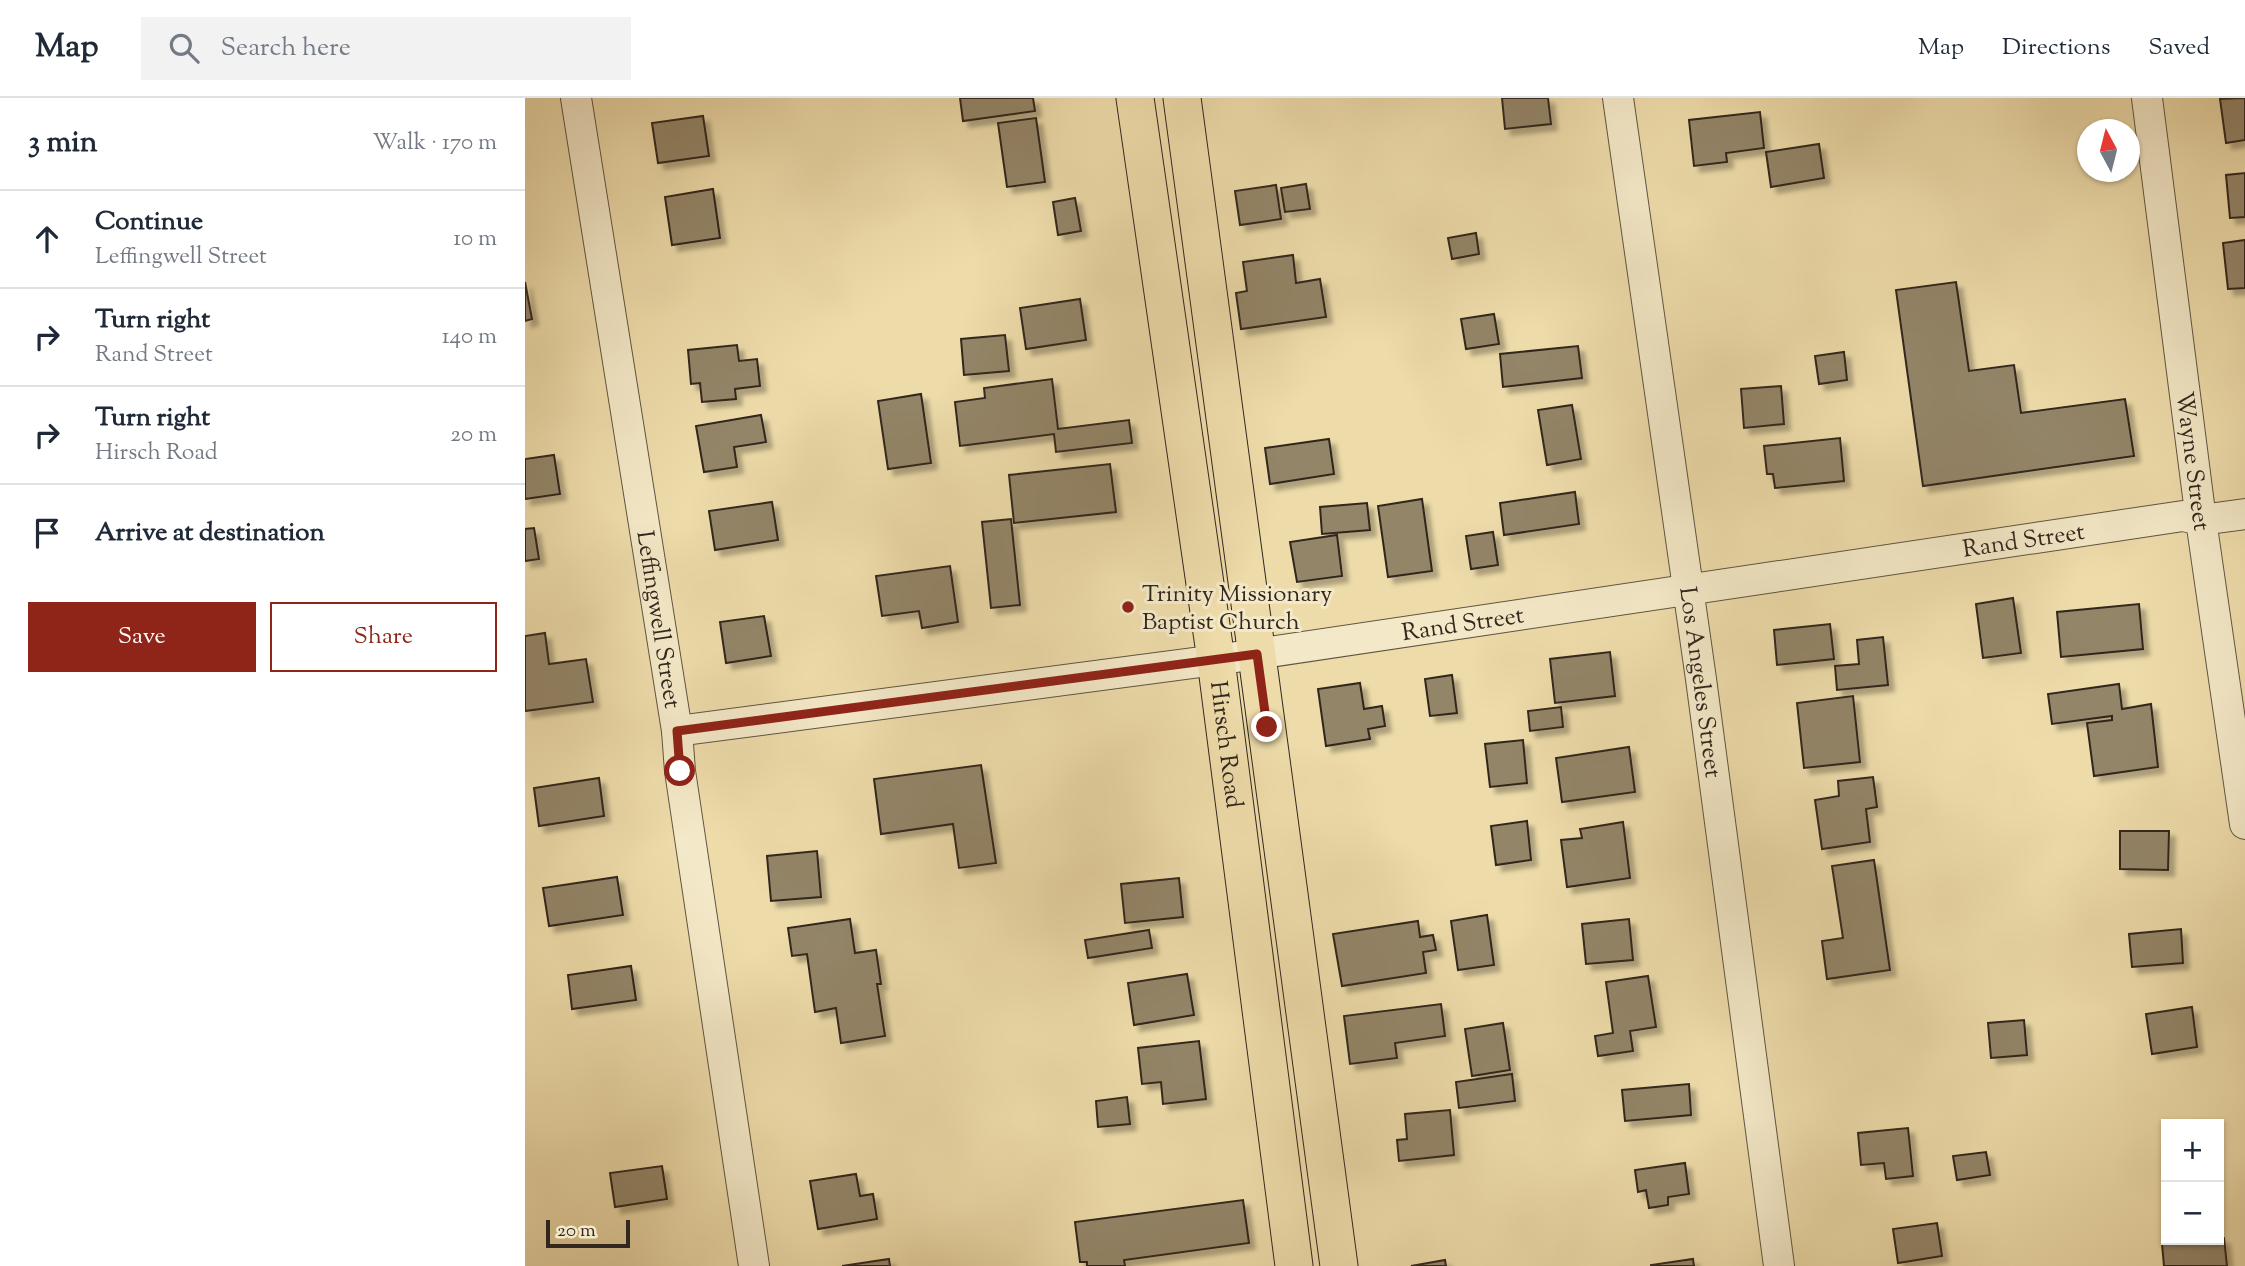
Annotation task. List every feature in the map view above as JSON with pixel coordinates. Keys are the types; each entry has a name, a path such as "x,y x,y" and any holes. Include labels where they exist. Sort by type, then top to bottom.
{"main road":[{"name":"Hirsch Road","path":"1135,98 1216,660 1294,1266"},
{"name":"Hirsch Road","path":"1182,98 1339,1266"}],"street":[{"name":"Leffingwell Street","path":"576,98 677,731 682,785 754,1266"},
{"name":"Los Angeles Street","path":"1618,98 1779,1266"},
{"name":"Wayne Street","path":"2147,98 2201,520 2245,824"},
{"name":"Rand Street","path":"677,731 1216,660 2183,516 2201,520 2245,514"}],"building":[{"path":"960,98 1033,98 1035,111 963,121"},
{"path":"1502,98 1548,98 1551,124 1505,129"},
{"path":"2245,98 2245,140 2226,143 2220,99"},
{"path":"1760,112 1764,148 1726,153 1727,162 1694,166 1689,120"},
{"path":"703,116 709,156 658,163 652,123"},
{"path":"1036,118 1045,182 1007,187 998,123"},
{"path":"1819,144 1824,178 1771,187 1766,152"},
{"path":"2245,173 2245,217 2230,218 2226,175"},
{"path":"1306,184 1310,209 1285,212 1281,188"},
{"path":"1276,185 1281,219 1240,225 1235,191"},
{"path":"713,189 720,238 672,245 665,197"},
{"path":"1075,198 1081,231 1058,235 1053,202"},
{"path":"1476,233 1479,254 1452,259 1448,238"},
{"path":"2245,240 2245,288 2228,289 2223,243"},
{"path":"1293,255 1296,283 1320,279 1326,317 1241,329 1236,293 1247,291 1243,262"},
{"path":"525,282 532,319 525,321"},
{"path":"1956,282 1969,371 2014,365 2021,413 2125,399 2134,456 1923,486 1896,290"},
{"path":"1080,299 1086,340 1026,349 1020,308"},
{"path":"1494,314 1499,344 1466,349 1461,319"},
{"path":"1005,335 1009,371 964,375 961,339"},
{"path":"737,345 739,361 757,359 760,386 735,389 736,399 702,402 700,383 691,384 688,350"},
{"path":"1578,346 1582,378 1503,387 1500,354"},
{"path":"1844,352 1847,380 1819,384 1815,356"},
{"path":"1052,379 1058,429 1129,420 1132,443 1056,452 1054,434 960,446 955,402 985,398 984,388"},
{"path":"1781,386 1784,424 1744,428 1741,389"},
{"path":"921,394 931,463 888,469 878,401"},
{"path":"1572,405 1581,459 1547,465 1538,410"},
{"path":"761,415 766,442 734,447 737,467 704,472 696,426"},
{"path":"1840,438 1844,481 1775,488 1773,474 1767,474 1764,446"},
{"path":"1329,439 1334,474 1270,484 1265,448"},
{"path":"554,455 560,494 525,499 525,459"},
{"path":"1110,464 1116,512 1014,523 1009,475"},
{"path":"1575,492 1579,524 1504,535 1500,503"},
{"path":"1422,499 1432,571 1388,577 1378,506"},
{"path":"772,502 778,540 715,550 709,511"},
{"path":"1367,503 1370,530 1322,534 1320,507"},
{"path":"1011,519 1020,605 991,608 982,522"},
{"path":"534,528 539,559 525,561 525,529"},
{"path":"1493,532 1498,565 1471,569 1466,536"},
{"path":"1337,535 1342,576 1297,582 1290,542"},
{"path":"950,566 958,622 922,628 919,611 882,616 876,576"},
{"path":"2013,598 2021,653 1983,658 1976,604"},
{"path":"2139,604 2143,649 2061,657 2057,612"},
{"path":"764,616 771,656 726,663 720,622"},
{"path":"1830,624 1834,659 1777,665 1774,630"},
{"path":"545,633 549,664 586,659 593,702 525,711 525,636"},
{"path":"1883,637 1888,685 1837,690 1835,666 1859,664 1857,640"},
{"path":"1610,652 1615,696 1555,703 1550,659"},
{"path":"1452,675 1457,713 1430,716 1425,679"},
{"path":"1360,683 1364,709 1382,706 1385,726 1368,729 1370,739 1326,746 1318,689"},
{"path":"2119,684 2122,709 2151,704 2158,767 2094,776 2087,723 2112,720 2112,716 2052,724 2048,694"},
{"path":"1853,696 1860,762 1804,768 1797,703"},
{"path":"1561,707 1563,727 1530,731 1528,711"},
{"path":"1523,740 1527,783 1490,787 1485,744"},
{"path":"1629,747 1635,792 1562,802 1556,758"},
{"path":"981,765 996,863 959,868 953,824 881,834 874,779"},
{"path":"1873,777 1877,807 1866,809 1870,842 1822,849 1815,800 1839,796 1838,781"},
{"path":"599,778 604,816 539,826 534,788"},
{"path":"1527,821 1531,860 1496,865 1491,826"},
{"path":"1623,822 1630,878 1567,887 1561,840 1582,838 1580,829"},
{"path":"2120,831 2169,831 2168,870 2120,869"},
{"path":"817,851 821,897 771,901 767,856"},
{"path":"1874,860 1890,970 1827,979 1822,941 1843,938 1832,866"},
{"path":"617,877 623,915 549,926 543,888"},
{"path":"1179,878 1183,917 1125,923 1121,884"},
{"path":"1487,915 1494,965 1458,970 1451,921"},
{"path":"850,919 855,953 876,950 881,984 877,984 885,1036 841,1043 836,1008 815,1012 807,954 792,956 788,928"},
{"path":"1629,919 1633,960 1586,964 1582,924"},
{"path":"1418,921 1420,937 1433,935 1436,950 1423,952 1426,973 1342,986 1333,934"},
{"path":"2181,929 2183,963 2132,967 2129,934"},
{"path":"1149,930 1152,948 1088,958 1085,940"},
{"path":"631,966 636,1000 572,1009 568,975"},
{"path":"1187,974 1194,1015 1134,1025 1128,983"},
{"path":"1648,976 1656,1027 1630,1031 1633,1051 1598,1056 1595,1036 1613,1033 1606,982"},
{"path":"1441,1004 1445,1036 1395,1043 1397,1058 1350,1064 1344,1016"},
{"path":"2192,1007 2197,1047 2152,1054 2146,1014"},
{"path":"2024,1020 2027,1055 1991,1058 1988,1023"},
{"path":"1503,1023 1510,1070 1472,1076 1465,1029"},
{"path":"1199,1041 1206,1099 1163,1104 1161,1082 1142,1084 1138,1048"},
{"path":"1512,1074 1515,1101 1459,1108 1456,1082"},
{"path":"1689,1084 1691,1115 1625,1121 1622,1090"},
{"path":"1127,1097 1130,1124 1098,1127 1096,1101"},
{"path":"1450,1110 1454,1155 1399,1161 1397,1140 1407,1139 1405,1114"},
{"path":"1908,1128 1913,1176 1886,1179 1884,1163 1861,1165 1858,1133"},
{"path":"1986,1152 1990,1175 1957,1180 1953,1156"},
{"path":"1685,1163 1689,1194 1668,1197 1668,1205 1649,1208 1646,1190 1638,1192 1635,1170"},
{"path":"662,1166 667,1199 615,1207 610,1173"},
{"path":"856,1174 860,1196 873,1194 877,1219 818,1229 810,1181"},
{"path":"1243,1200 1249,1243 1124,1260 1125,1266 1087,1266 1087,1262 1080,1262 1075,1222"},
{"path":"1937,1223 1942,1256 1898,1263 1893,1229"},
{"path":"2224,1238 2227,1266 2164,1266 2162,1245 2224,1245"},
{"path":"889,1259 890,1266 842,1266"},
{"path":"1693,1259 1694,1266 1651,1266 1651,1265"},
{"path":"1445,1260 1446,1266 1411,1266"}],"place":[{"name":"Trinity Missionary Baptist Church","path":"1128,607"}],"route":[{"path":"680,771 677,731 1257,654 1267,727"}]}
